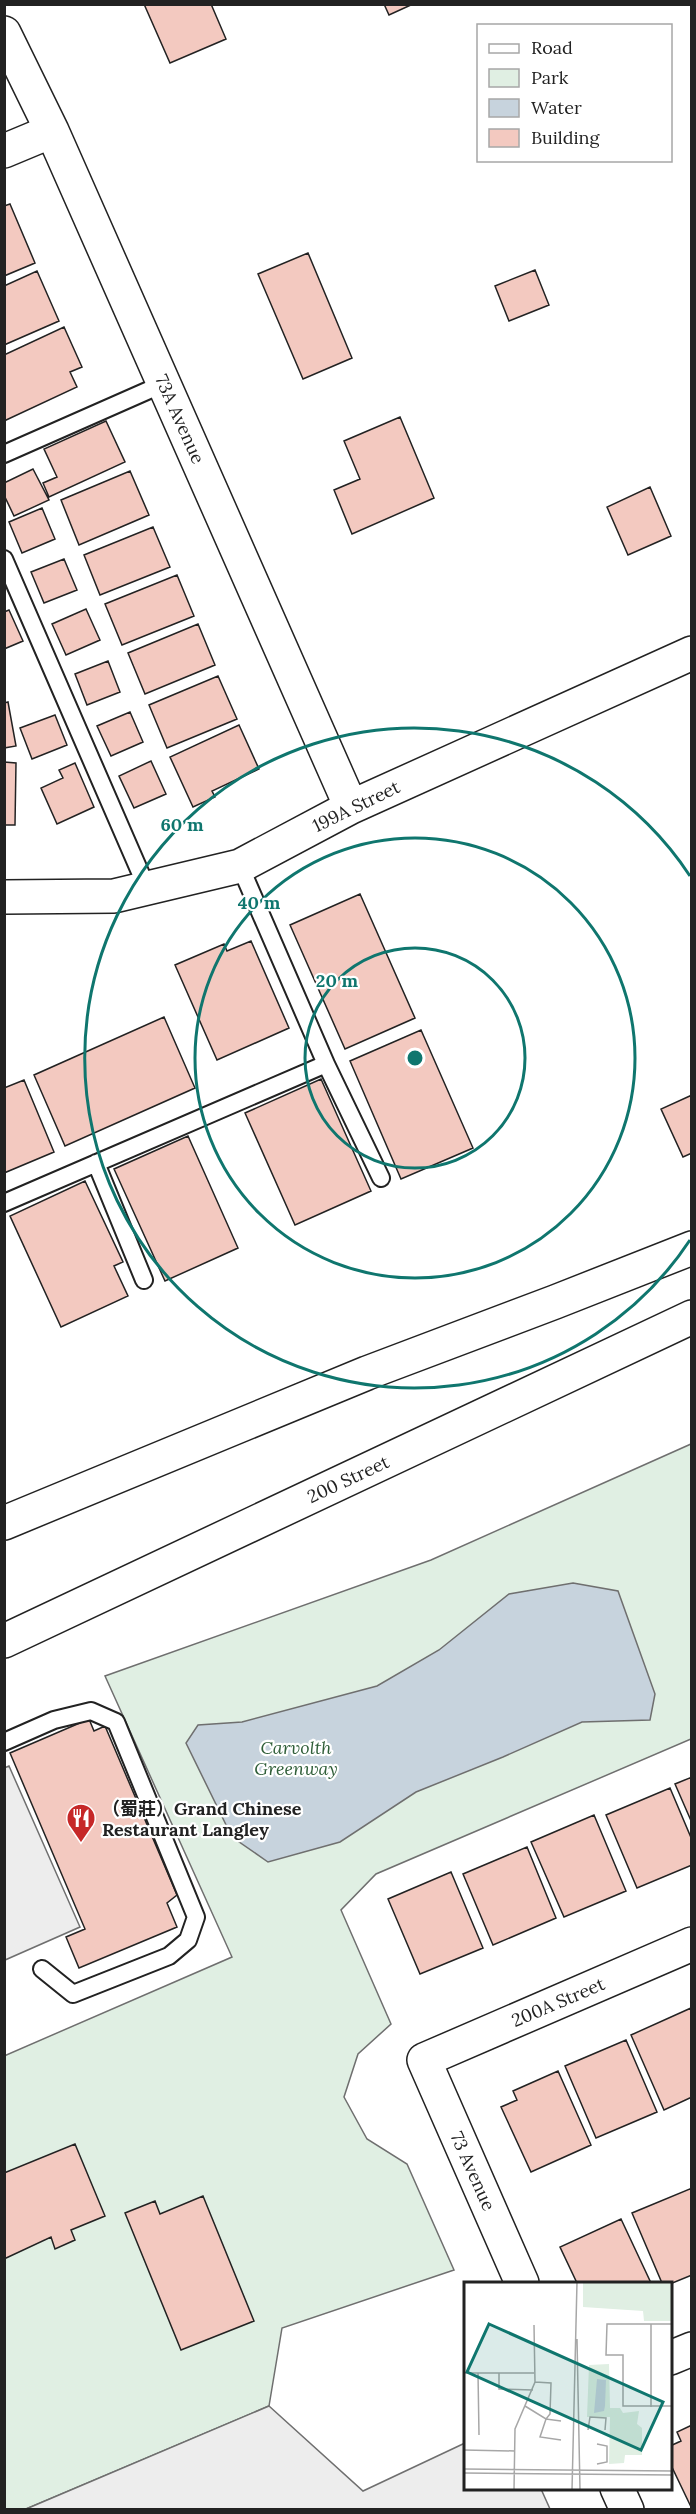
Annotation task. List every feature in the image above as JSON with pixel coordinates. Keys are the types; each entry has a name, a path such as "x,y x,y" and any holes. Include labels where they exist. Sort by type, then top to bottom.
{"street":[{"name":"73A Avenue","path":"4,33 52,131 165,383 351,807"},
{"path":"4,151 52,131"},
{"name":"199A Street","path":"4,897 114,896 240,866 351,807 692,653"},
{"path":"4,1523 367,1373 692,1248"},
{"name":"200 Street","path":"4,1641 692,1317"},
{"name":"200A Street","path":"424,2060 692,1944"},
{"name":"73 Avenue","path":"424,2060 522,2282"},
{"path":"672,2357 692,2349"},
{"path":"618,2490 627,2510"}],"lane":[{"path":"4,454 165,383"},
{"path":"4,559 147,888"},
{"path":"240,866 326,1064 381,1178"},
{"path":"4,1203 326,1064"},
{"path":"96,1163 144,1280"},
{"path":"4,1742 54,1720 91,1711 116,1722 196,1917 188,1940 169,1956 73,1994 42,1968"}],"green space":[{"name":"Carvolth Greenway","path":"691,1444 691,1739 376,1874 341,1910 391,2024 358,2054 344,2097 367,2139 407,2164 454,2270 282,2328 269,2406 26,2509 5,2509 4,2056 232,1957 105,1676 431,1560"}],"shaded area":[{"path":"9,1766 80,1927 5,1960 4,1768"},
{"path":"269,2406 363,2491 464,2443 464,2490 541,2490 550,2509 26,2509"}],"water":[{"path":"573,1583 618,1591 655,1694 650,1720 582,1722 416,1792 340,1842 268,1862 232,1837 186,1743 198,1725 242,1722 377,1686 439,1650 509,1594"}],"building":[{"path":"144,4 211,4 226,39 170,63"},
{"path":"384,4 413,4 389,15"},
{"path":"10,204 35,263 4,276 4,206"},
{"path":"308,253 352,358 303,379 258,274"},
{"path":"535,270 549,305 509,321 495,286"},
{"path":"37,271 59,321 4,345 4,286"},
{"path":"64,327 82,367 70,372 77,387 4,421 4,355"},
{"path":"400,417 434,498 352,534 334,490 360,479 344,441"},
{"path":"106,421 125,462 49,497 43,483 57,477 44,449"},
{"path":"33,469 49,500 14,516 4,495 4,483"},
{"path":"130,471 149,515 79,545 61,500"},
{"path":"650,487 671,536 628,555 607,507"},
{"path":"42,508 55,539 22,553 9,522"},
{"path":"153,527 170,567 100,595 84,555"},
{"path":"64,559 77,590 44,603 31,572"},
{"path":"177,575 194,616 122,645 105,604"},
{"path":"86,609 100,640 66,655 52,624"},
{"path":"9,610 23,641 4,649 4,612"},
{"path":"198,624 215,665 145,694 128,653"},
{"path":"108,661 120,692 87,705 75,674"},
{"path":"218,676 237,719 167,748 149,705"},
{"path":"8,702 16,746 4,748 4,703"},
{"path":"130,712 143,742 111,756 97,726"},
{"path":"55,715 67,745 32,759 20,728"},
{"path":"239,725 259,769 212,791 215,797 193,807 170,757"},
{"path":"151,761 166,794 134,808 119,776"},
{"path":"4,762 16,763 15,825 4,825"},
{"path":"75,763 94,807 57,824 41,788 63,778 59,770"},
{"path":"360,894 415,1018 345,1049 290,925"},
{"path":"251,941 289,1028 217,1060 175,965 224,944 227,951"},
{"path":"164,1017 195,1088 65,1146 34,1075"},
{"path":"421,1030 473,1148 401,1179 350,1061"},
{"path":"321,1079 371,1191 295,1225 245,1113"},
{"path":"24,1080 54,1152 4,1173 4,1088"},
{"path":"692,1095 692,1153 683,1157 661,1109"},
{"path":"188,1136 238,1248 165,1281 114,1169"},
{"path":"85,1181 123,1262 114,1266 128,1296 61,1327 10,1216"},
{"path":"89,1719 94,1731 105,1726 177,1895 167,1903 177,1927 79,1968 66,1937 85,1929 10,1753"},
{"path":"692,1777 692,1823 675,1784"},
{"path":"670,1788 692,1840 692,1865 637,1888 606,1815"},
{"path":"594,1815 626,1891 564,1917 531,1842"},
{"path":"527,1847 556,1918 493,1945 463,1874"},
{"path":"451,1872 483,1948 420,1974 388,1899"},
{"path":"691,2008 692,2097 664,2110 631,2035"},
{"path":"626,2040 657,2112 596,2138 565,2066"},
{"path":"558,2071 591,2145 531,2172 501,2107 517,2100 513,2091"},
{"path":"75,2144 105,2216 71,2230 75,2240 55,2249 51,2237 4,2259 4,2173"},
{"path":"692,2188 692,2275 672,2283 662,2282 632,2213"},
{"path":"203,2196 254,2321 181,2350 125,2213 155,2201 160,2214"},
{"path":"621,2219 651,2282 577,2282 560,2247"},
{"path":"692,2425 692,2509 672,2467 672,2445 681,2441 677,2432"}],"place":[{"name":"（蜀莊）Grand Chinese Restaurant Langley","path":"81,1844"}]}
